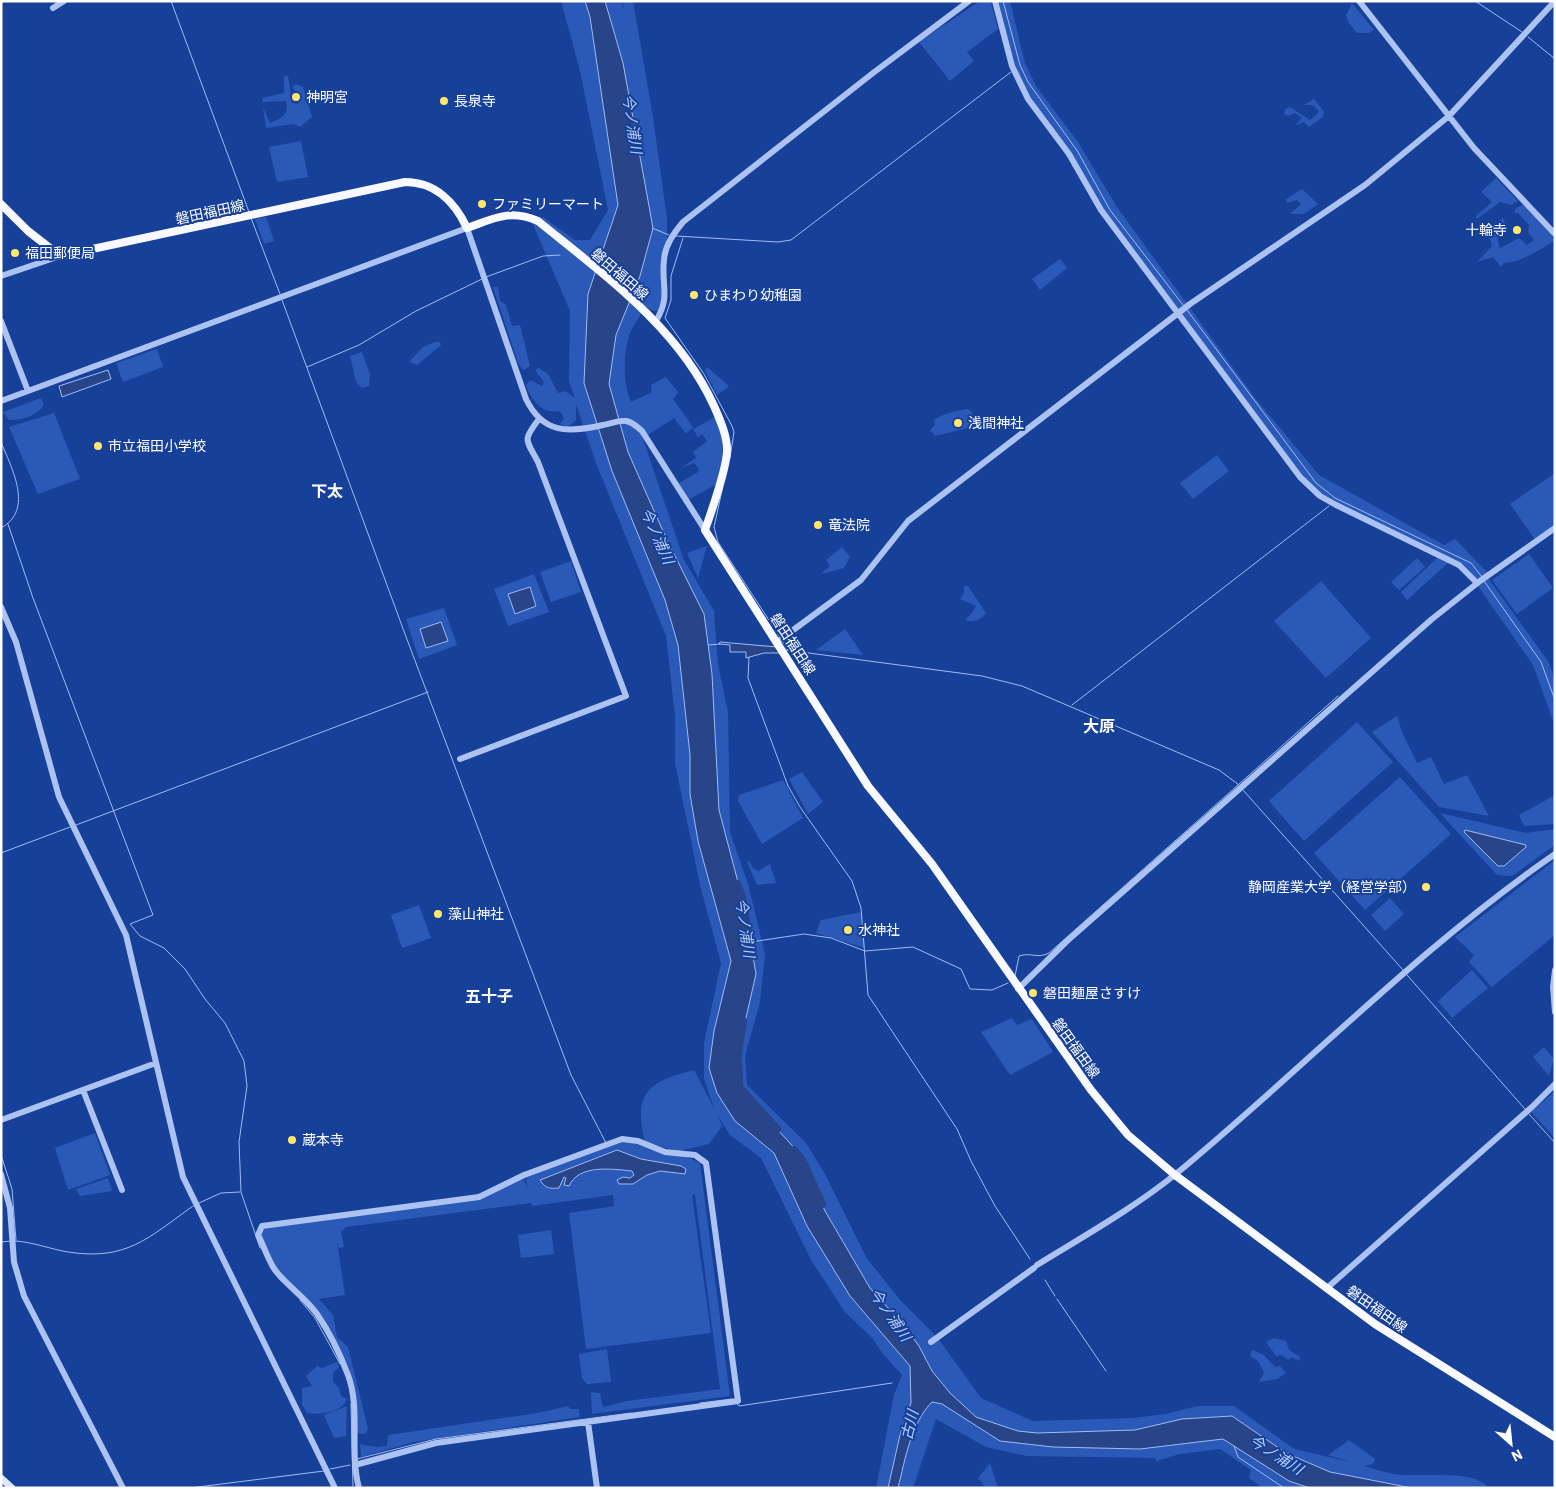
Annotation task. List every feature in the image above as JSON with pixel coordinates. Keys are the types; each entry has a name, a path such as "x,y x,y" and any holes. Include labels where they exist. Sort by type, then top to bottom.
{"main road":[{"name":"磐田福田線","path":"60,256 382,186 413,182 430,187 449,200 461,213 467,228 498,217 519,214 538,221 656,321 680,348 700,377 725,434 727,451 705,530 868,786 932,864 1018,989 1105,1109 1128,1135 1175,1175 1375,1324 1555,1437"},
{"path":"1,204 28,230 60,256"},
{"path":"1,1478 12,1488"}],"street":[{"path":"53,8 64,1"},
{"path":"656,321 664,308 666,297 664,258 670,240 683,222 873,73 969,1"},
{"path":"995,1 1012,66 1022,88 1069,154 1101,210 1309,487 1336,505 1459,565 1481,581"},
{"path":"1359,1 1487,163 1555,234"},
{"path":"781,648 861,580 904,524 1178,313 1365,185 1449,116 1555,2"},
{"path":"1,401 467,228 526,399 539,419 559,429 584,430 622,421 634,424 642,431 705,530"},
{"path":"1,276 60,256"},
{"path":"1,321 28,391"},
{"path":"460,759 626,696 538,462 526,440 527,434 539,419"},
{"path":"1018,989 1068,941 1425,626 1481,581 1555,528"},
{"path":"1,607 16,642 59,796 126,935 180,1168 185,1182 334,1488"},
{"path":"931,1342 1036,1266 1103,1225 1175,1175 1483,906 1555,854"},
{"path":"1555,970 1552,987 1555,1012"},
{"path":"1,1120 156,1063"},
{"path":"1327,1288 1532,1107 1555,1084"},
{"path":"83,1090 122,1190"},
{"path":"355,1465 436,1443 738,1401 706,1163 695,1155 665,1152 638,1141 622,1139 524,1175 479,1197 262,1226 258,1235 275,1269 316,1313 331,1336 348,1375 353,1395 355,1465 359,1488"},
{"path":"1,1174 13,1241 14,1262 24,1296 123,1488"},
{"path":"588,1422 597,1488"}],"shaded area":[{"path":"561,1 621,1 625,14 622,1 633,1 653,117 667,219 667,247 661,312 644,309 632,329 626,352 625,378 631,402 652,392 651,385 666,377 678,392 673,399 693,427 686,434 674,418 648,435 640,430 684,560 714,611 718,665 728,712 730,832 748,884 765,954 760,1002 745,1056 747,1085 806,1143 825,1174 866,1257 900,1300 937,1337 981,1398 1033,1421 1133,1418 1166,1414 1197,1406 1234,1406 1294,1449 1350,1462 1328,1455 1349,1440 1375,1459 1373,1464 1364,1466 1394,1474 1445,1475 1471,1478 1482,1482 1489,1488 1263,1488 1249,1478 1251,1470 1220,1449 1180,1454 1156,1461 1155,1458 1027,1456 986,1447 936,1419 913,1488 876,1488 894,1395 902,1375 883,1354 873,1339 845,1312 811,1260 761,1158 730,1135 718,1116 722,1126 709,1144 679,1151 649,1144 700,1163 730,1396 592,1414 591,1392 600,1393 603,1407 627,1401 720,1389 695,1194 692,1195 711,1333 586,1349 569,1213 614,1206 613,1195 532,1206 531,1203 346,1227 341,1232 344,1247 339,1248 337,1242 345,1295 319,1299 333,1315 337,1337 348,1347 368,1429 365,1434 356,1433 353,1393 344,1367 316,1313 274,1268 259,1229 480,1199 523,1179 528,1188 525,1176 622,1142 645,1143 641,1112 647,1092 665,1079 694,1070 714,1108 704,1079 704,1043 721,963 700,885 675,763 675,716 666,636 596,463 576,404 576,420 567,428 560,424 564,418 560,411 548,411 539,406 531,397 526,385 530,380 542,386 544,382 535,370 539,368 548,374 558,393 565,391 575,398 569,381 570,311 532,222 543,217 575,240 590,240 608,210 580,71","holes":["616,1150 676,1173 660,1171 647,1175 632,1184 619,1184 634,1175 632,1171 617,1170 594,1170 572,1178 564,1177 541,1180"]},
{"path":"980,1 991,3 998,29 967,52 974,61 950,81 919,42"},
{"path":"995,1 1010,1 1025,63 1036,86 1078,142 1117,207 1255,398 1319,475 1444,545 1455,539 1487,572 1488,578 1548,661 1555,679 1555,726 1533,665 1473,579 1453,562 1343,509 1311,489 1116,232 1071,153 1020,84"},
{"path":"1352,3 1374,30 1369,33 1357,33 1348,22 1346,15"},
{"path":"288,76 292,103 298,104 297,99 300,96 293,86 296,84 303,87 312,117 300,127 294,124 266,128 263,107 270,123 284,115 287,106 286,101 263,102 262,98 284,93 284,77"},
{"path":"1314,99 1324,112 1323,117 1309,127 1304,122 1295,125 1302,118 1295,113 1288,116 1284,114 1285,109 1290,107 1310,120 1319,112 1313,105 1304,105"},
{"path":"301,141 308,177 277,182 269,147"},
{"path":"1496,178 1518,201 1511,205 1500,202 1477,219 1476,216 1492,202 1481,192"},
{"path":"1302,189 1318,204 1304,214 1290,214 1301,204 1297,200 1287,203 1286,199"},
{"path":"1525,204 1551,233 1554,241 1537,252 1524,258 1504,263 1501,267 1493,257 1477,262 1492,246 1490,239 1483,233 1503,218 1505,222 1497,234 1500,248 1519,238 1527,245 1534,240 1528,232 1529,225 1518,213 1514,213 1516,208"},
{"path":"266,217 274,241 264,244 255,219"},
{"path":"1060,259 1067,268 1040,290 1032,279"},
{"path":"493,287 498,287 500,301 506,305 512,326 520,325 530,366 523,370 518,363"},
{"path":"440,342 441,345 417,365 409,362 423,347"},
{"path":"157,349 163,367 123,382 116,363"},
{"path":"362,352 370,374 369,386 362,388 356,382 350,356"},
{"path":"707,367 729,386 717,395 705,370"},
{"path":"41,398 44,405 29,417 9,420 3,412"},
{"path":"968,409 972,413 976,426 935,436 930,430 935,425 934,420 950,413"},
{"path":"54,413 80,479 38,494 9,427"},
{"path":"715,417 719,425 722,442 722,458 717,484 688,500 679,483 698,472 699,469 694,463 681,468 696,458 693,452 707,441 702,434 698,437 693,429"},
{"path":"1217,455 1229,471 1193,499 1180,483"},
{"path":"1555,473 1555,528 1536,541 1510,504"},
{"path":"707,546 698,578 687,553"},
{"path":"842,547 850,557 844,568 821,574 830,566 826,560"},
{"path":"1529,554 1553,588 1517,614 1492,580"},
{"path":"1417,558 1425,567 1399,590 1391,582"},
{"path":"1437,558 1448,563 1407,600 1401,592"},
{"path":"571,561 581,592 551,602 540,572"},
{"path":"534,574 549,612 508,626 494,589"},
{"path":"1321,581 1371,638 1326,678 1274,621"},
{"path":"964,586 968,586 986,613 977,620 965,620 976,606 960,599 964,593"},
{"path":"444,608 457,645 419,659 406,619"},
{"path":"845,629 863,655 816,650"},
{"path":"1397,716 1402,732 1417,763 1431,757 1444,784 1467,775 1489,816 1439,807 1372,732"},
{"path":"1357,722 1393,762 1304,841 1269,801"},
{"path":"802,772 823,802 808,814 789,779"},
{"path":"1400,777 1451,834 1365,910 1314,853"},
{"path":"783,780 803,818 762,844 738,801 739,795"},
{"path":"1555,795 1555,824 1524,826 1519,815"},
{"path":"1440,813 1526,833 1555,829 1555,845 1512,876 1497,875"},
{"path":"1555,860 1555,935 1492,987 1469,962 1474,955 1455,937"},
{"path":"749,861 753,868 758,871 770,864 776,883 757,885 747,862"},
{"path":"1390,898 1404,914 1385,931 1371,915"},
{"path":"419,905 431,938 402,948 391,915"},
{"path":"861,912 865,948 816,933 821,920"},
{"path":"1472,970 1488,988 1452,1018 1438,1001"},
{"path":"1012,1018 1017,1025 1032,1019 1053,1052 1010,1075 981,1032"},
{"path":"1544,1047 1554,1059 1549,1076 1533,1057"},
{"path":"1555,1091 1555,1138 1531,1112"},
{"path":"95,1133 110,1175 68,1190 55,1148"},
{"path":"108,1178 112,1191 80,1196 76,1189"},
{"path":"551,1230 554,1254 521,1258 518,1235"},
{"path":"1274,1338 1286,1341 1289,1350 1300,1357 1299,1361 1292,1357 1288,1360 1282,1355 1276,1356 1266,1342"},
{"path":"607,1349 611,1382 587,1384 582,1378 579,1354"},
{"path":"1252,1350 1264,1355 1275,1367 1280,1366 1286,1373 1277,1379 1259,1382 1264,1373 1258,1361 1250,1356"},
{"path":"337,1362 339,1367 333,1373 333,1382 339,1388 341,1396 347,1399 344,1404 330,1412 307,1413 302,1405 302,1388 312,1386 306,1376 317,1366 322,1368"},
{"path":"347,1406 346,1436 334,1438 324,1415"},
{"path":"568,1406 570,1409 579,1409 580,1417 414,1442 361,1457 360,1444 376,1447 387,1446 388,1435 538,1413"},
{"path":"990,1463 998,1488 986,1488 978,1478"}],"water":[{"name":"古川","path":"585,1 605,1 623,63 653,228 640,276 616,335 609,384 628,452 666,538 704,614 712,674 719,810 744,905 756,974 738,1053 739,1087 797,1151 825,1211 870,1288 901,1322 919,1346 932,1371 950,1393 976,1417 1018,1431 1037,1433 1135,1430 1182,1419 1232,1416 1286,1453 1330,1472 1412,1488 1310,1488 1289,1481 1223,1439 1140,1449 1053,1447 1000,1441 942,1404 932,1402 919,1420 914,1431 898,1488 888,1488 900,1435 911,1403 910,1366 850,1296 807,1226 774,1153 735,1121 717,1093 709,1068 714,1031 731,961 698,841 690,794 690,755 678,645 665,600 612,471 584,383 588,294 618,205 590,17"},
{"path":"108,370 111,379 62,397 59,386"},
{"path":"530,587 536,606 515,614 508,594"},
{"path":"441,622 448,641 426,648 420,629"},
{"path":"720,642 777,647 781,653 764,653 746,658 746,652 730,652 730,645 719,644"},
{"path":"1465,830 1526,845 1526,847 1504,866 1498,866 1464,832"},
{"path":"617,1150 641,1159 681,1166 686,1169 685,1174 660,1171 647,1175 633,1184 619,1184 617,1180 623,1177 630,1178 634,1175 632,1171 606,1169 588,1171 580,1174 569,1186 564,1185 566,1178 564,1177 559,1188 550,1188 540,1180"}],"waterway":[{"path":"171,1 249,212"},
{"path":"1003,1 1020,65 1028,82 1078,152 1110,210 1183,305"},
{"path":"1475,1 1522,32"},
{"path":"1528,37 1555,59"},
{"path":"676,236 778,242 791,240 1011,72"},
{"path":"251,218 280,294"},
{"path":"652,228 669,235"},
{"path":"683,238 671,276 671,300 665,318 704,374 732,426 734,432 730,458"},
{"path":"486,277 543,256 560,255"},
{"path":"307,367 359,345 416,311 482,279"},
{"path":"282,300 571,1075 606,1143"},
{"path":"1187,310 1316,483 1335,498 1471,563 1482,577"},
{"path":"1,442 14,475 19,499 17,510 11,520 1,528"},
{"path":"723,486 714,527 718,542 780,637"},
{"path":"1072,705 1329,506"},
{"path":"8,524 33,598 153,915 130,924 140,936 164,948 185,969 205,999 225,1023 244,1061 247,1086 239,1142 241,1192 260,1248"},
{"path":"1484,581 1541,662 1555,700"},
{"path":"782,641 788,650"},
{"path":"709,645 720,644"},
{"path":"786,650 982,676 1022,686 1219,770 1239,785"},
{"path":"749,657 748,678 788,786 800,807 852,881 861,908 868,995 957,1129 971,1161 995,1206 1030,1259"},
{"path":"76,825 428,692"},
{"path":"1015,976 1019,956 1045,955 1049,953 1338,696"},
{"path":"1243,790 1403,970"},
{"path":"1,853 70,827"},
{"name":"今ノ浦川","path":"737,884 742,897 750,946"},
{"path":"751,942 804,934 831,938 865,951 913,947 961,969 970,989 992,990 1008,983"},
{"path":"1407,975 1525,1109"},
{"name":"今ノ浦川","path":"743,1021 738,1053 739,1087 777,1129"},
{"path":"1529,1114 1555,1143"},
{"name":"今ノ浦川","path":"794,1150 802,1160 822,1204"},
{"path":"1,1155 12,1189 16,1240"},
{"path":"199,1203 221,1193 240,1192"},
{"path":"15,1241 68,1252 88,1254 122,1250 149,1237 193,1206"},
{"path":"1,1242 11,1241"},
{"path":"270,1267 281,1281"},
{"path":"1045,1280 1055,1296"},
{"path":"1057,1299 1106,1371"},
{"path":"300,1300 315,1318 340,1364"},
{"path":"737,1404 739,1406 892,1383"},
{"path":"700,1403 732,1399"},
{"path":"351,1404 353,1488"},
{"path":"357,1459 436,1439 631,1413"},
{"path":"1234,1446 1238,1457 1284,1488"},
{"path":"330,1469 350,1465"},
{"path":"190,1488 324,1471"}],"place":[{"name":"神明宮","path":"296,97"},
{"name":"長泉寺","path":"444,101"},
{"name":"ファミリーマート","path":"482,204"},
{"name":"十輪寺","path":"1517,230"},
{"name":"福田郵便局","path":"15,253"},
{"name":"ひまわり幼稚園","path":"694,295"},
{"name":"浅間神社","path":"958,423"},
{"name":"市立福田小学校","path":"98,446"},
{"name":"竜法院","path":"818,525"},
{"name":"静岡産業大学（経営学部）","path":"1426,887"},
{"name":"藻山神社","path":"438,914"},
{"name":"水神社","path":"848,930"},
{"name":"磐田麺屋さすけ","path":"1033,993"},
{"name":"蔵本寺","path":"292,1140"}],"district":[{"name":"下太","path":"327,491"},
{"name":"大原","path":"1099,726"},
{"name":"五十子","path":"489,996"}]}
